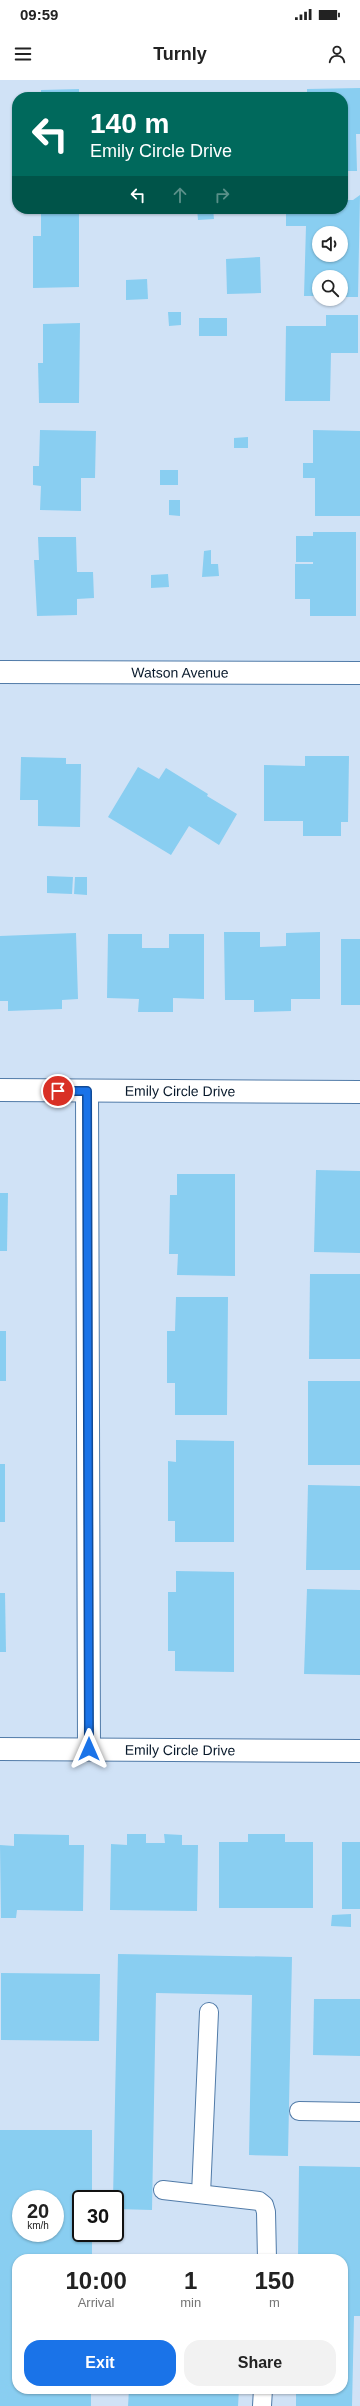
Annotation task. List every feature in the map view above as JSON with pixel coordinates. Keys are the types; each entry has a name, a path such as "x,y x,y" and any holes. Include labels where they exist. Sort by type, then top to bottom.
{"street":[{"name":"Watson Avenue","path":"0,672 360,673"},
{"name":"Emily Circle Drive","path":"0,1090 360,1092"},
{"path":"87,1091 89,1749"},
{"name":"Emily Circle Drive","path":"0,1749 360,1751"}],"lane":[{"path":"201,2194 208,2012"},
{"path":"299,2111 360,2112"},
{"path":"163,2190 258,2201 264,2205 266,2220 266,2254"},
{"path":"262,2394 262,2406"}],"building":[{"path":"360,88 360,134 356,134 357,171 348,171 348,92 307,92 307,89"},
{"path":"79,89 79,92 41,92 41,90"},
{"path":"360,195 358,297 348,297 348,270 312,270 312,296 304,296 306,226 286,226 286,214 348,214 348,200 353,200"},
{"path":"41,214 79,214 79,287 33,288 33,236 41,236"},
{"path":"197,214 214,214 214,219 198,220"},
{"path":"260,257 261,293 227,294 226,259"},
{"path":"147,279 148,299 126,300 126,280"},
{"path":"168,312 181,312 181,325 169,326"},
{"path":"326,315 358,315 358,353 331,353 330,401 285,401 286,326 326,326"},
{"path":"199,318 227,318 227,336 199,336"},
{"path":"80,323 79,403 39,403 38,363 43,363 43,324"},
{"path":"40,430 96,431 95,478 81,478 81,511 40,510 41,486 33,485 33,466 39,466"},
{"path":"313,430 360,431 360,516 315,516 315,478 303,478 303,463 313,463"},
{"path":"248,437 248,448 234,448 234,438"},
{"path":"160,470 178,470 178,485 160,485"},
{"path":"169,500 180,500 180,516 169,515"},
{"path":"313,532 356,532 356,616 310,616 310,599 295,599 295,564 313,564 313,562 296,562 296,536 313,536"},
{"path":"38,537 76,537 77,572 93,572 94,598 77,599 77,615 37,616 34,560 39,560"},
{"path":"211,550 211,564 218,564 219,576 202,577 204,551"},
{"path":"168,574 169,587 151,588 151,575"},
{"path":"305,756 349,756 348,822 341,822 341,836 303,836 303,821 264,821 264,765 305,766"},
{"path":"21,757 66,758 66,764 81,764 80,827 38,826 38,800 20,800"},
{"path":"138,767 159,779 166,768 208,794 207,796 237,814 219,845 189,826 171,855 108,817"},
{"path":"47,876 73,877 72,894 47,893"},
{"path":"75,877 87,877 87,895 74,894"},
{"path":"224,932 260,932 260,947 286,946 286,933 320,932 320,999 291,999 291,1011 254,1012 254,1000 225,1000"},
{"path":"76,933 78,999 62,1000 62,1009 8,1011 8,1001 0,1001 0,936"},
{"path":"108,934 142,934 142,948 169,948 169,934 204,934 204,999 173,998 173,1012 138,1012 139,999 107,998"},
{"path":"341,939 360,939 360,1005 341,1005"},
{"path":"316,1170 360,1171 360,1253 314,1252"},
{"path":"177,1174 235,1174 235,1276 177,1275 178,1254 169,1254 170,1195 177,1195"},
{"path":"0,1193 8,1193 7,1251 0,1251"},
{"path":"310,1274 360,1274 360,1359 309,1359"},
{"path":"176,1297 228,1297 227,1415 175,1415 175,1383 167,1383 167,1331 175,1331"},
{"path":"0,1331 6,1331 6,1381 0,1381"},
{"path":"308,1381 360,1381 360,1465 308,1465"},
{"path":"176,1440 234,1441 234,1542 175,1542 175,1521 168,1521 168,1461 176,1462"},
{"path":"0,1464 5,1464 5,1522 0,1522"},
{"path":"308,1485 360,1486 360,1570 306,1570"},
{"path":"176,1571 234,1572 234,1672 175,1671 175,1651 168,1651 168,1592 176,1592"},
{"path":"307,1589 360,1590 360,1675 304,1674"},
{"path":"0,1593 5,1593 6,1652 0,1652"},
{"path":"14,1834 69,1835 69,1845 84,1845 83,1911 17,1910 16,1918 1,1918 0,1845 14,1846"},
{"path":"127,1834 146,1834 146,1843 165,1843 164,1834 182,1835 182,1845 198,1845 197,1911 110,1910 111,1844 127,1845"},
{"path":"248,1834 285,1834 285,1842 313,1842 313,1908 219,1908 219,1842 248,1842"},
{"path":"342,1842 360,1842 360,1909 342,1909"},
{"path":"351,1914 351,1927 331,1926 332,1915"},
{"path":"118,1954 292,1957 288,2156 249,2155 252,1995 156,1993 152,2210 124,2209 124,2190 113,2190"},
{"path":"1,1973 100,1974 99,2041 1,2040"},
{"path":"314,1999 360,1999 360,2056 313,2055"},
{"path":"0,2130 92,2130 92,2190 72,2190 72,2242 92,2242 92,2254 12,2254 12,2394 91,2394 91,2406 0,2406"},
{"path":"299,2166 360,2167 360,2316 354,2316 352,2406 296,2406 296,2394 348,2394 348,2254 298,2254"},
{"path":"129,2394 239,2394 238,2406 128,2406"}],"route":[{"path":"58,1091 87,1091 89,1749"}]}
